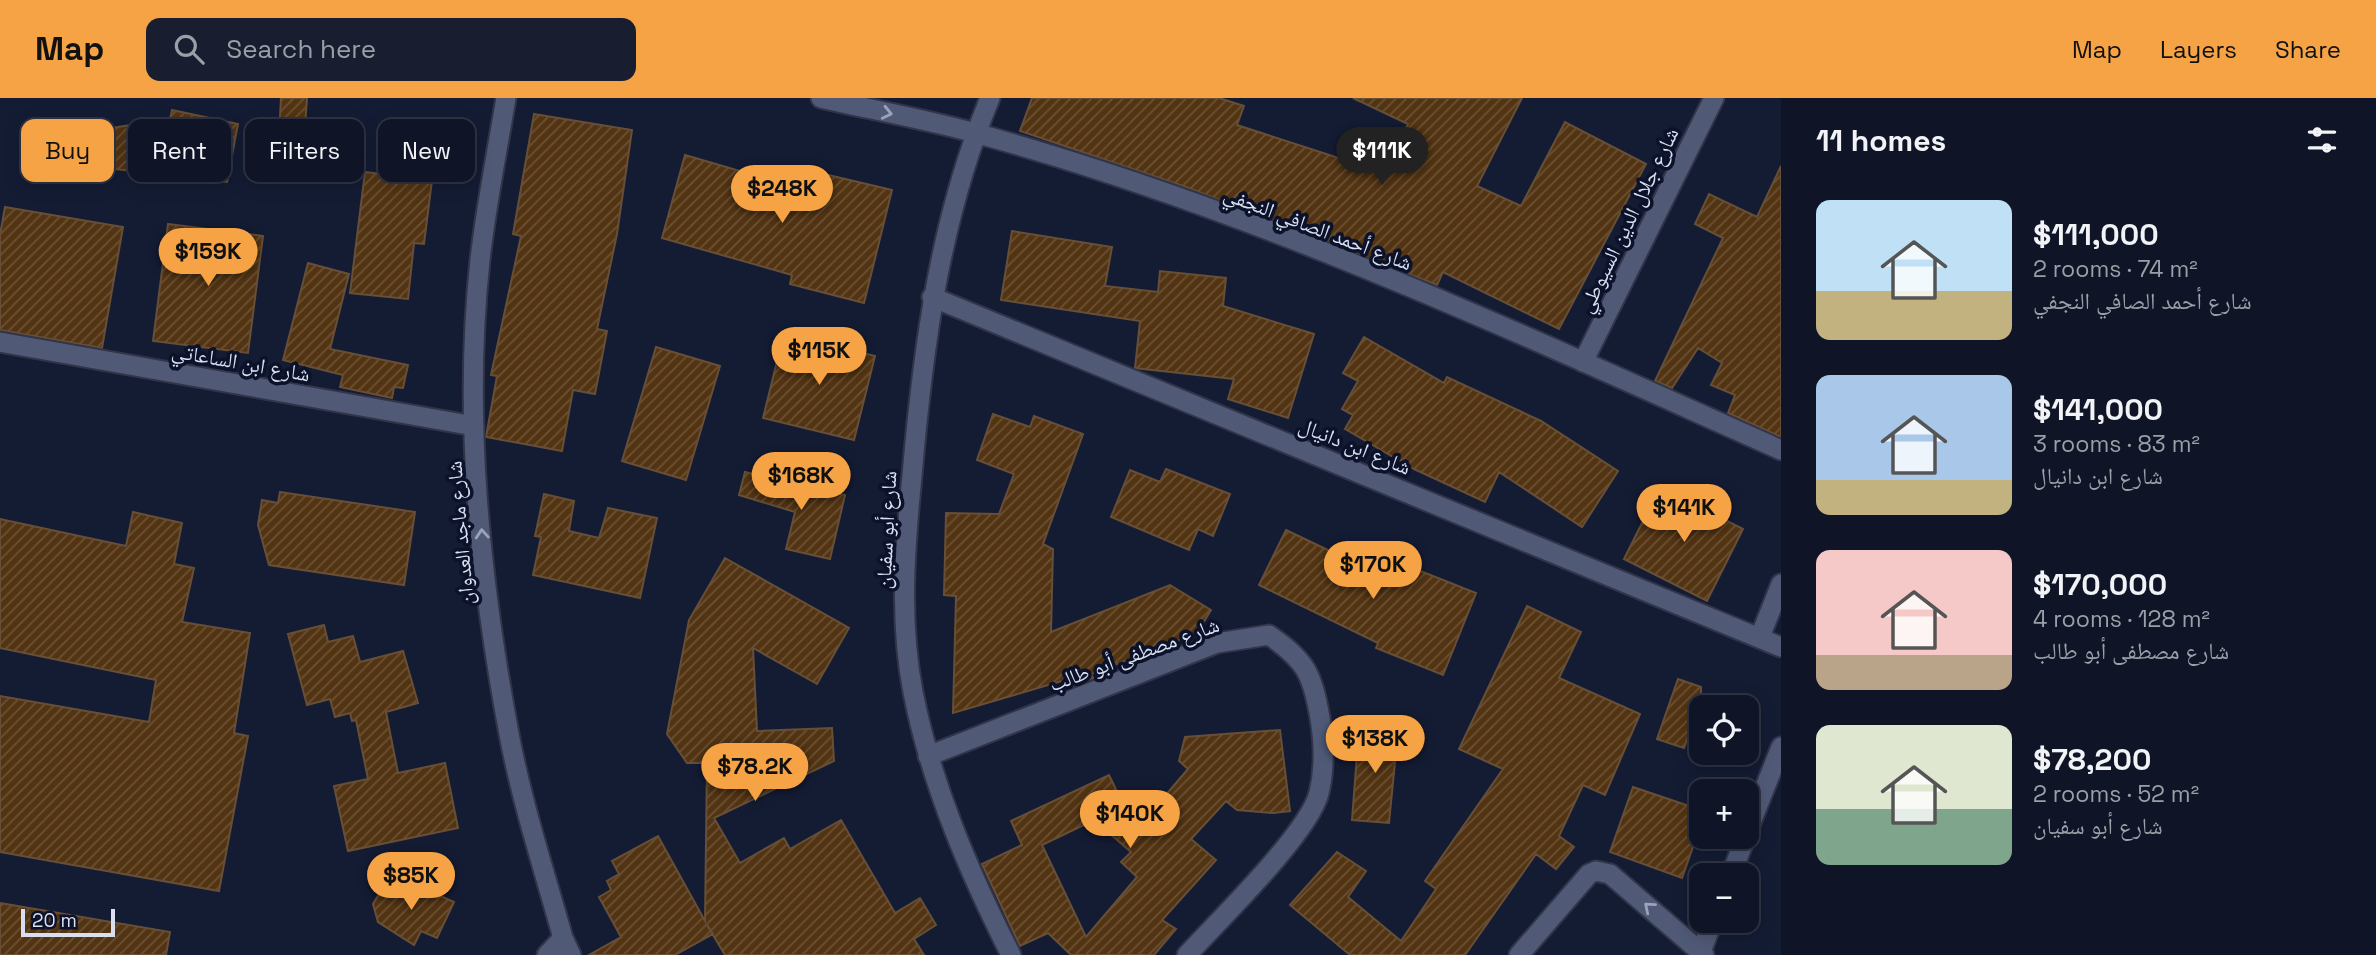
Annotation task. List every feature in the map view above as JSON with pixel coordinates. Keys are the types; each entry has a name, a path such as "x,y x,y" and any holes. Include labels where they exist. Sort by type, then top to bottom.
{"street":[{"name":"شارع ماجد العدوان","path":"506,98 480,261 474,426 487,602 509,736 567,946"},
{"name":"شارع أحمد الصافي النجفي","path":"821,98 975,133 1155,190 1323,251 1781,450"},
{"name":"شارع أبو سفيان","path":"990,98 975,133 951,214 932,297 905,554 905,631 913,691 928,756 951,822 1010,955"},
{"name":"شارع جلال الدين السيوطي","path":"1583,362 1714,98"},
{"name":"شارع ابن دانيال","path":"932,297 1781,647"},
{"name":"شارع ابن الساعاتي","path":"0,342 474,426"},
{"path":"1760,637 1781,584"},
{"name":"شارع مصطفى أبو طالب","path":"928,756 1217,643 1269,635 1299,656 1315,688 1324,746 1318,795 1299,831 1187,955"},
{"path":"1759,803 1781,747"},
{"path":"1519,955 1589,874 1596,871 1610,874 1703,953 1709,933"},
{"path":"547,955 567,946"}],"building":[{"path":"281,98 307,98 306,119 280,119"},
{"path":"1032,98 1219,98 1244,106 1237,125 1385,173 1408,124 1353,98 1522,98 1477,186 1521,206 1565,122 1646,164 1559,329 1443,272 1437,285 1186,187 1020,131"},
{"path":"172,110 214,119 170,119"},
{"path":"534,114 632,130 617,234 597,329 607,331 595,394 573,390 562,451 486,437 497,376 491,375 521,236 513,234"},
{"path":"231,123 238,124 231,161"},
{"path":"128,125 128,171 114,169 114,128"},
{"path":"685,155 819,194 824,174 892,190 864,303 790,284 792,275 662,238"},
{"path":"1781,166 1781,437 1728,413 1735,395 1711,385 1722,363 1698,348 1672,388 1655,381 1723,238 1695,224 1709,194 1757,217"},
{"path":"365,172 378,174 378,182 432,182 424,244 414,243 408,299 350,293"},
{"path":"5,207 123,227 102,348 0,330 0,235"},
{"path":"168,224 263,236 248,353 153,341"},
{"path":"1012,231 1112,247 1105,286 1158,292 1160,271 1226,278 1223,306 1314,334 1288,418 1228,399 1234,379 1135,368 1140,321 1001,300"},
{"path":"308,263 349,274 330,349 408,365 403,388 394,387 392,398 340,387 343,375 283,360"},
{"path":"784,333 875,356 854,440 763,418"},
{"path":"1364,337 1444,383 1447,377 1541,421 1618,471 1582,527 1499,472 1485,502 1414,469 1345,429 1353,415 1342,409 1358,381 1343,373"},
{"path":"656,347 720,366 686,480 622,461"},
{"path":"993,414 1030,427 1034,416 1083,434 1043,544 1053,549 1051,632 1170,585 1211,610 1197,633 1091,674 1093,678 1068,688 1065,680 953,713 956,596 944,595 946,513 999,514 1014,474 977,460"},
{"path":"1166,469 1230,494 1213,536 1198,529 1189,550 1111,517 1130,470 1160,482"},
{"path":"745,472 845,495 830,559 786,549 795,512 739,495"},
{"path":"1660,487 1743,529 1707,601 1624,559"},
{"path":"280,492 415,512 404,585 269,565 258,525 262,500 278,503"},
{"path":"544,494 574,501 569,531 599,538 608,508 657,518 640,598 533,575 541,537 535,536"},
{"path":"133,512 182,523 174,564 194,568 182,622 250,633 234,733 248,736 219,891 0,852 0,696 149,722 156,680 0,648 0,519 126,546"},
{"path":"1286,530 1401,585 1408,566 1476,593 1443,675 1376,648 1378,643 1259,585"},
{"path":"725,558 849,628 817,684 753,648 757,731 832,728 834,761 714,818 740,863 784,838 790,849 841,820 895,913 920,898 936,925 914,939 924,955 725,955 713,934 675,955 589,955 621,937 599,897 611,890 607,881 619,874 612,861 658,836 705,921 707,763 687,763 667,734 689,620"},
{"path":"1527,606 1581,632 1559,678 1640,714 1605,795 1583,785 1559,836 1574,847 1556,869 1536,854 1465,955 1350,955 1290,905 1337,852 1366,871 1348,897 1401,941 1436,889 1425,881 1503,769 1459,749"},
{"path":"324,625 328,642 353,636 360,662 403,651 418,703 386,712 398,773 445,763 458,828 348,851 334,786 368,779 356,720 352,721 350,713 335,717 330,699 307,705 288,634"},
{"path":"1678,679 1701,687 1701,695 1689,695 1689,734 1684,748 1657,739"},
{"path":"1359,728 1398,731 1389,823 1352,820"},
{"path":"1280,730 1290,811 1273,813 1237,810 1226,801 1191,839 1216,860 1162,920 1176,929 1154,955 1071,955 1048,933 1020,946 982,864 1022,845 1011,821 1109,775 1136,830 1188,769 1179,761 1185,737","holes":["1094,820 1131,852 1121,862 1137,877 1086,937 1042,845"]},
{"path":"1633,787 1689,806 1689,849 1692,849 1682,878 1610,852"},
{"path":"387,881 418,898 423,888 454,902 437,938 421,931 414,945 378,922 373,904"},
{"path":"0,903 170,932 166,955 0,955"}]}
